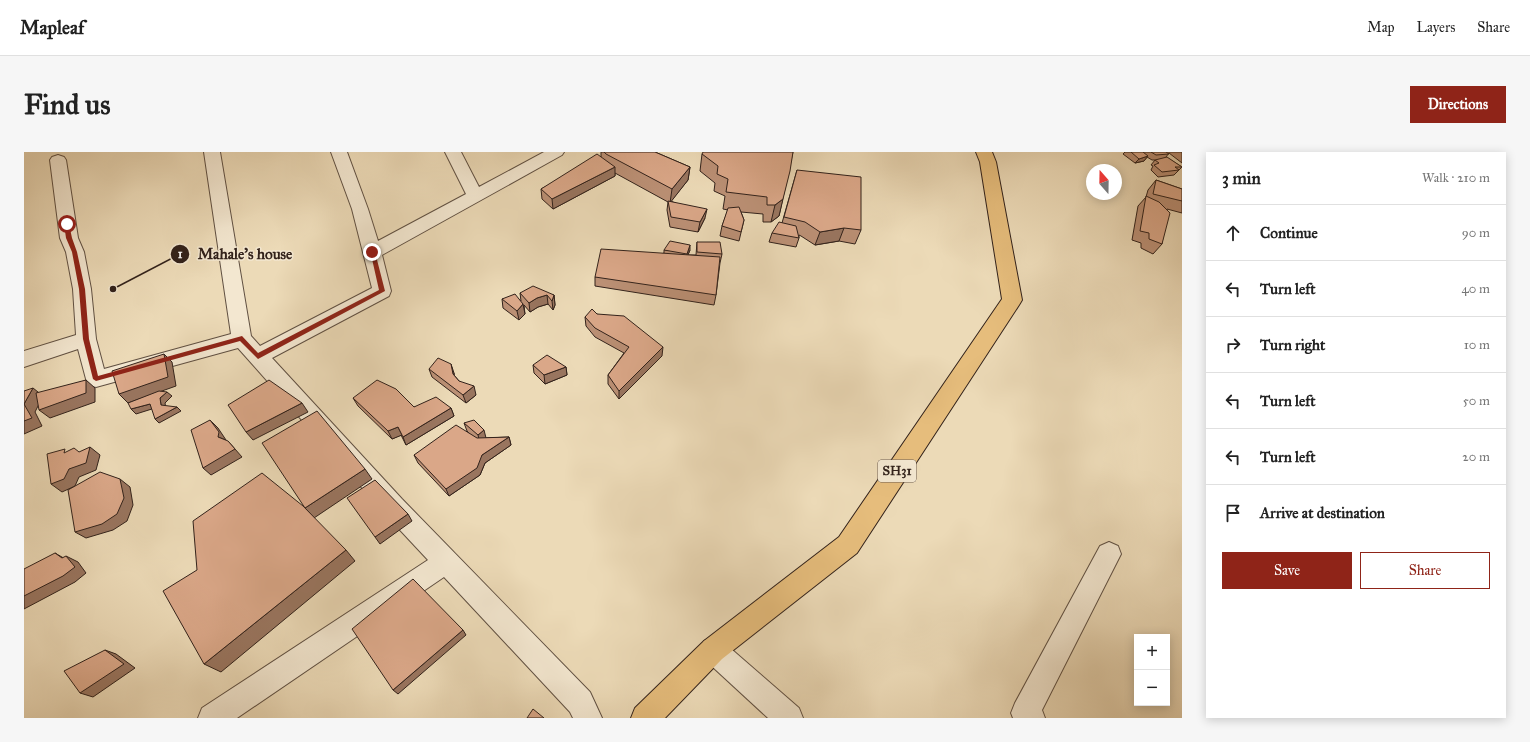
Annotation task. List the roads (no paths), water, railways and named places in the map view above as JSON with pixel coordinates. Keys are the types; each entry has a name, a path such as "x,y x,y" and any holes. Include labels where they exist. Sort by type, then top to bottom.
{"main road":[{"name":"SH31","path":"645,718 713,650 848,545 1012,300 988,162 984,152"}],"street":[{"path":"212,152 242,339 394,507 580,702 588,718"},
{"path":"258,356 382,291 360,209 339,152"},
{"path":"453,152 476,196"},
{"path":"372,252 556,152"},
{"path":"58,160 69,238 75,252 82,289 86,339 96,379 242,339"},
{"path":"24,359 86,339"},
{"path":"1031,718 1025,713 1109,554"},
{"path":"212,718 446,562"},
{"path":"713,650 789,718"}],"place":[{"name":"Mahale's house","path":"113,289"}]}
